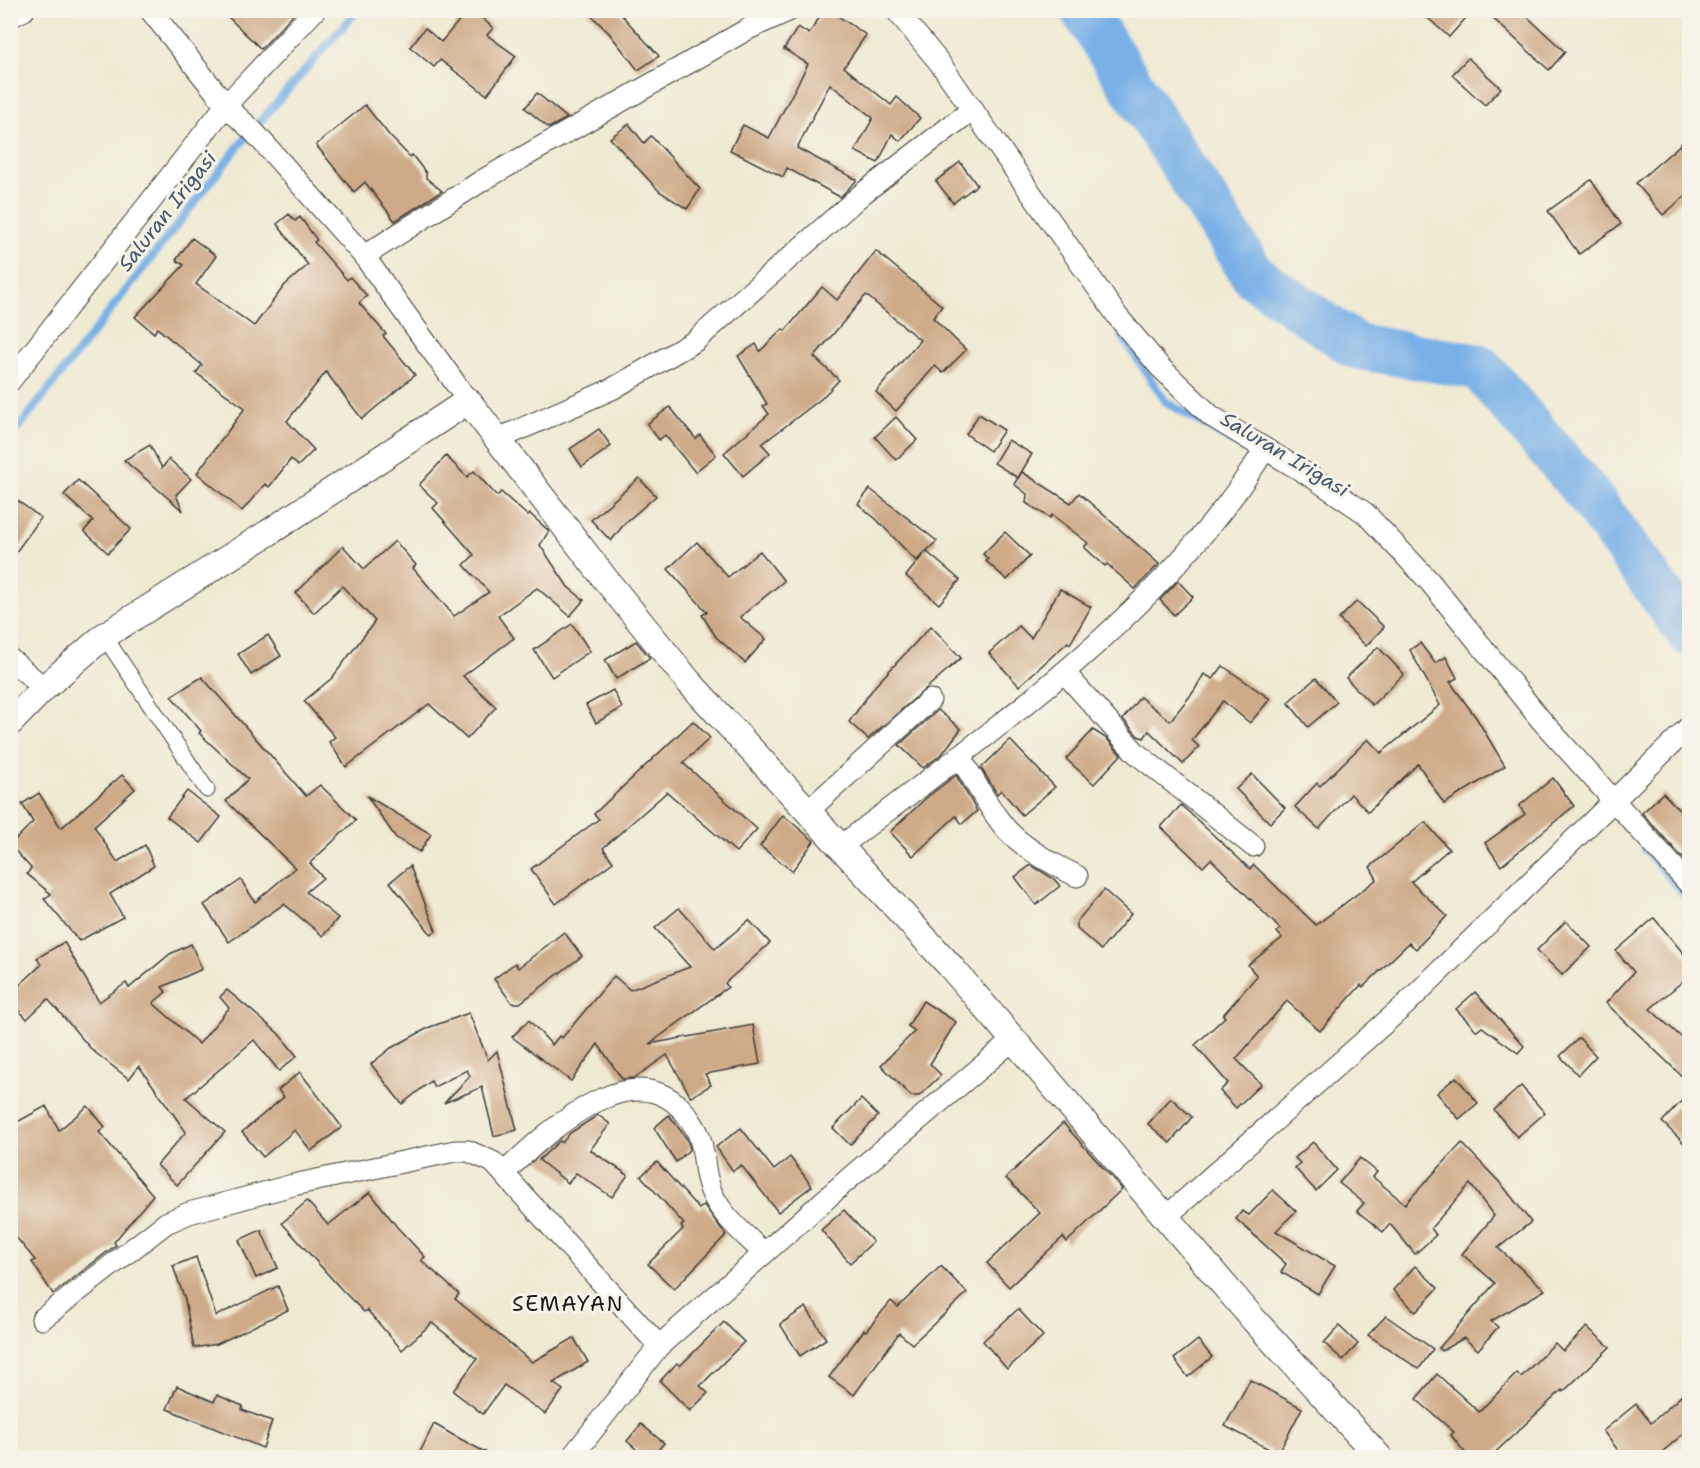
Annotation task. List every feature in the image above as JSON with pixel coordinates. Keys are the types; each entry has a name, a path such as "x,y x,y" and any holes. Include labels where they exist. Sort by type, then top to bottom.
{"street":[{"path":"10,17 24,10"},
{"path":"150,10 228,107 254,131 364,256 468,401 689,682 841,846 1167,1216 1254,1320 1380,1458"},
{"path":"10,381 228,107 315,10"},
{"path":"364,256 483,180 748,29 790,10"},
{"path":"896,10 932,52 1118,317 1160,367 1211,416 1260,457 1365,513 1430,582 1541,720 1611,801 1689,885"},
{"path":"498,439 612,389 694,341 862,194 971,110"},
{"path":"10,723 44,688 104,636 268,533 468,401"},
{"path":"841,846 1064,672 1184,559 1260,457"},
{"path":"104,636 207,790"},
{"path":"10,659 44,688"},
{"path":"1064,672 1136,753 1253,846"},
{"path":"807,811 930,700"},
{"path":"1167,1216 1405,1005 1689,726"},
{"path":"959,756 1012,835 1042,857 1077,876"},
{"path":"571,1458 659,1346 1013,1040"},
{"path":"504,1173 563,1121 598,1100 619,1092 648,1090 669,1100 687,1116 700,1138 712,1195 726,1215 764,1253"},
{"path":"42,1319 166,1223 189,1213 292,1185 455,1151 478,1154 493,1162 659,1346"}],"building":[{"path":"221,10 297,10 261,49"},
{"path":"468,10 473,10 493,28 487,35 516,56 487,95 440,60 434,67 410,47 425,28 441,42"},
{"path":"586,10 617,10 659,56 638,70 609,33"},
{"path":"824,10 829,10 866,35 844,67 891,105 897,97 920,118 900,141 892,134 878,163 855,151 873,118 830,84 797,148 857,180 840,197 787,168 783,177 730,150 743,125 769,138 808,64 784,49 798,27 809,34"},
{"path":"1419,10 1473,10 1449,37"},
{"path":"1484,10 1520,10 1565,52 1549,70"},
{"path":"1468,58 1501,88 1485,105 1452,75"},
{"path":"537,93 567,118 549,128 525,108"},
{"path":"365,105 389,135 410,157 412,155 426,173 426,178 442,191 395,221 365,182 354,192 316,145"},
{"path":"629,124 644,143 651,136 700,189 687,209 659,191 610,138"},
{"path":"1689,137 1689,193 1663,215 1636,183"},
{"path":"960,162 977,185 953,203 936,181"},
{"path":"1591,180 1621,224 1579,254 1548,211"},
{"path":"289,214 295,221 300,217 317,240 314,242 347,280 350,277 367,296 359,303 386,334 383,336 415,375 362,419 326,372 287,421 314,450 298,466 291,459 269,487 265,484 242,511 197,473 245,408 196,373 202,365 157,328 154,333 135,317 184,265 176,260 192,238 216,256 196,284 254,326 285,285 308,265 277,224"},
{"path":"876,251 942,306 933,318 966,350 943,373 935,366 896,411 876,392 920,340 866,295 814,357 839,380 821,399 762,444 770,453 743,476 724,453 769,414 763,406 767,404 738,356 756,344 760,351 783,329 785,331 822,287 837,300"},
{"path":"670,407 696,439 700,435 716,455 695,472 665,435 659,440 647,424"},
{"path":"979,414 1004,430 990,451 966,434"},
{"path":"896,417 917,440 896,460 875,437"},
{"path":"599,429 611,446 582,467 570,449"},
{"path":"1008,440 1032,454 1018,478 994,463"},
{"path":"150,445 162,468 169,459 191,479 176,495 183,511 124,460"},
{"path":"446,456 467,477 474,471 497,496 501,492 549,531 540,545 568,587 584,600 570,616 537,588 498,616 514,638 463,676 496,707 467,739 429,704 346,767 329,742 335,737 304,701 332,678 375,621 342,586 314,613 296,593 343,546 364,569 395,541 416,565 413,568 454,616 489,592 464,565 474,555 433,508 438,503 419,485"},
{"path":"1022,472 1071,503 1079,493 1159,564 1135,589 1084,547 1088,543 1052,515 1050,518 1026,503 1027,494 1014,484"},
{"path":"639,478 656,496 625,523 611,541 591,520"},
{"path":"78,480 131,529 108,553 84,531 93,521 64,495"},
{"path":"870,489 937,541 916,561 877,520 858,504"},
{"path":"10,495 41,518 10,560"},
{"path":"1005,532 1030,556 1007,580 986,561 988,559 983,554"},
{"path":"697,542 728,577 760,551 784,581 740,617 766,639 745,663 716,637 702,615 707,612 668,569"},
{"path":"926,551 960,580 939,604 906,576"},
{"path":"1178,581 1193,597 1174,615 1160,600"},
{"path":"1060,589 1091,607 1070,644 1068,642 1019,686 989,653 1019,626 1031,638"},
{"path":"1357,601 1384,627 1366,646 1339,619"},
{"path":"572,624 590,651 552,677 534,650"},
{"path":"931,626 961,658 868,739 849,722 875,686"},
{"path":"268,635 281,656 251,675 238,654"},
{"path":"636,641 650,658 616,679 605,660"},
{"path":"1420,643 1435,663 1446,657 1457,678 1450,682 1477,719 1505,766 1444,804 1418,764 1368,812 1351,794 1319,829 1295,807 1317,783 1320,786 1368,739 1381,753 1440,705 1410,650"},
{"path":"1378,647 1404,674 1372,705 1346,678"},
{"path":"1223,666 1270,699 1250,723 1223,701 1192,740 1199,747 1183,764 1149,731 1144,738 1138,736 1123,719 1140,697 1170,721 1194,691 1204,674 1213,679"},
{"path":"202,677 306,796 320,785 356,820 310,863 323,878 306,892 338,918 323,936 284,904 229,942 204,905 241,880 255,902 295,868 226,801 248,779 199,733 201,731 171,696"},
{"path":"1316,678 1337,702 1308,727 1288,702"},
{"path":"613,690 622,708 596,723 586,705"},
{"path":"938,710 961,729 942,754 923,768 899,745"},
{"path":"693,721 710,738 683,763 757,829 736,852 667,792 603,848 613,862 556,904 531,869 599,819 594,814"},
{"path":"1093,730 1107,739 1121,755 1094,784 1066,759"},
{"path":"1010,740 1055,787 1022,815 1001,790 997,794 981,768"},
{"path":"1252,774 1285,808 1270,823 1236,789"},
{"path":"122,775 135,789 94,826 117,862 145,845 154,866 110,894 123,917 79,941 44,899 51,894 27,874 31,868 10,845 33,822 22,804 39,793 61,828"},
{"path":"956,775 977,811 962,824 956,816 913,856 890,832 926,798"},
{"path":"1553,778 1574,806 1501,866 1485,843 1525,814 1519,806"},
{"path":"187,791 221,817 201,843 167,817"},
{"path":"1663,793 1689,820 1689,865 1642,813"},
{"path":"367,796 431,834 420,852 396,838"},
{"path":"1181,805 1250,869 1254,865 1316,925 1377,879 1370,867 1425,822 1449,849 1411,882 1447,916 1416,949 1409,943 1363,987 1361,985 1320,1031 1287,1001 1236,1059 1261,1084 1236,1108 1220,1091 1228,1083 1195,1045 1225,1017 1223,1015 1257,976 1248,965 1282,938 1277,932 1280,929 1211,859 1203,867 1161,827"},
{"path":"783,815 814,841 792,871 760,846"},
{"path":"1031,865 1054,879 1060,886 1036,905 1015,877"},
{"path":"410,866 436,931 431,934 390,882"},
{"path":"1104,890 1131,914 1101,950 1077,929 1077,921"},
{"path":"679,908 715,949 749,920 770,943 725,983 728,987 649,1044 753,1025 760,1064 705,1074 711,1085 691,1097 667,1055 634,1078 622,1079 598,1044 571,1081 512,1037 529,1020 552,1045 559,1036 562,1038 614,976 630,990 690,967 655,928"},
{"path":"1654,918 1689,960 1689,976 1650,1009 1689,1044 1689,1083 1606,1003 1634,972 1616,951"},
{"path":"1566,921 1591,947 1562,975 1537,950"},
{"path":"564,932 582,956 520,1003 512,1003 494,979 515,963 518,968"},
{"path":"64,942 99,1002 126,983 129,988 170,954 191,944 202,969 162,987 166,992 153,1003 199,1044 229,1008 220,997 227,990 278,1033 297,1056 279,1071 254,1040 186,1098 225,1132 177,1185 157,1165 186,1132 139,1066 129,1079 92,1050 48,999 27,1019 10,1001 10,994 41,965 37,958"},
{"path":"1475,992 1524,1046 1518,1053 1482,1027 1477,1031 1456,1009"},
{"path":"923,1001 956,1022 930,1064 941,1075 919,1096 911,1096 881,1065 915,1031 908,1026"},
{"path":"469,1013 488,1060 497,1051 517,1130 494,1136 482,1087 444,1103 470,1076 467,1070 434,1087 431,1081 402,1104 371,1064 391,1048 430,1027"},
{"path":"1579,1038 1596,1056 1578,1075 1560,1056"},
{"path":"300,1072 342,1127 311,1151 295,1130 263,1157 242,1132 284,1097 278,1090"},
{"path":"1456,1077 1478,1103 1459,1119 1437,1093"},
{"path":"1521,1086 1545,1113 1517,1137 1494,1110"},
{"path":"1689,1093 1689,1148 1662,1122"},
{"path":"1171,1098 1192,1117 1170,1143 1148,1124"},
{"path":"861,1099 878,1116 850,1145 833,1128"},
{"path":"46,1106 59,1130 88,1106 105,1127 99,1132 153,1195 114,1242 116,1245 53,1294 32,1262 35,1260 10,1230 10,1126"},
{"path":"598,1115 610,1124 590,1150 628,1175 612,1197 576,1173 568,1183 539,1160 560,1141 562,1143 570,1133"},
{"path":"669,1115 687,1139 690,1149 676,1162 654,1128"},
{"path":"1063,1123 1122,1189 1067,1242 1063,1237 1009,1287 987,1263 1040,1213 1006,1178"},
{"path":"741,1128 774,1170 790,1157 812,1186 778,1212 741,1165 733,1171 716,1147"},
{"path":"1313,1142 1337,1170 1316,1191 1295,1168 1300,1163 1295,1158"},
{"path":"1462,1143 1503,1186 1531,1222 1498,1248 1545,1290 1491,1321 1498,1327 1478,1350 1464,1338 1441,1351 1439,1348 1495,1283 1462,1254 1494,1216 1470,1184 1431,1228 1436,1235 1415,1254 1390,1224 1383,1232 1357,1211 1364,1203 1339,1183 1360,1158 1377,1172 1373,1177 1405,1204"},
{"path":"657,1162 699,1209 704,1205 726,1235 674,1289 648,1264 683,1229 681,1226 684,1224 641,1176"},
{"path":"1273,1190 1296,1211 1276,1231 1335,1266 1318,1294 1281,1272 1286,1264 1236,1219 1242,1211 1249,1215"},
{"path":"370,1192 397,1227 425,1257 421,1260 459,1294 455,1299 532,1362 574,1338 588,1362 553,1383 563,1390 545,1414 504,1385 483,1414 453,1391 477,1359 432,1323 402,1350 367,1310 364,1312 342,1290 282,1223 307,1201 328,1225"},
{"path":"844,1210 873,1242 850,1263 821,1230"},
{"path":"261,1230 278,1268 256,1278 239,1240"},
{"path":"196,1257 216,1316 278,1286 288,1310 217,1344 194,1348 185,1300 173,1266"},
{"path":"941,1266 967,1293 912,1344 899,1333 854,1395 829,1377 864,1330 866,1331 891,1301 898,1307"},
{"path":"1415,1266 1438,1288 1416,1312 1393,1290"},
{"path":"806,1307 826,1339 800,1356 780,1324"},
{"path":"1018,1309 1043,1336 1007,1369 983,1341"},
{"path":"1386,1316 1433,1349 1419,1369 1368,1335"},
{"path":"724,1322 744,1342 700,1386 708,1393 690,1411 660,1381 677,1363 680,1366"},
{"path":"1339,1326 1358,1344 1343,1360 1324,1343"},
{"path":"1587,1327 1610,1347 1489,1458 1469,1458 1451,1435 1454,1432 1416,1399 1437,1374 1479,1412 1517,1373 1521,1377 1555,1343 1563,1351"},
{"path":"1198,1340 1212,1357 1188,1377 1174,1359"},
{"path":"1250,1380 1302,1408 1278,1454 1225,1426"},
{"path":"177,1386 214,1402 217,1395 243,1406 242,1410 272,1421 263,1448 167,1409"},
{"path":"1689,1389 1689,1429 1655,1458 1624,1458 1603,1431 1636,1404 1651,1423"},
{"path":"434,1424 453,1435 496,1458 417,1458"},
{"path":"641,1424 664,1443 651,1458 646,1458 627,1441"}],"waterway":[{"name":"Saluran Irigasi","path":"10,439 241,143 358,10"},
{"path":"1083,10 1254,276 1355,346 1479,367 1586,492 1690,634"},
{"name":"Saluran Irigasi","path":"1121,335 1166,402 1290,476"},
{"name":"Saluran Irigasi","path":"1644,849 1690,902"}],"district":[{"name":"SEMAYAN","path":"568,1304"}]}
